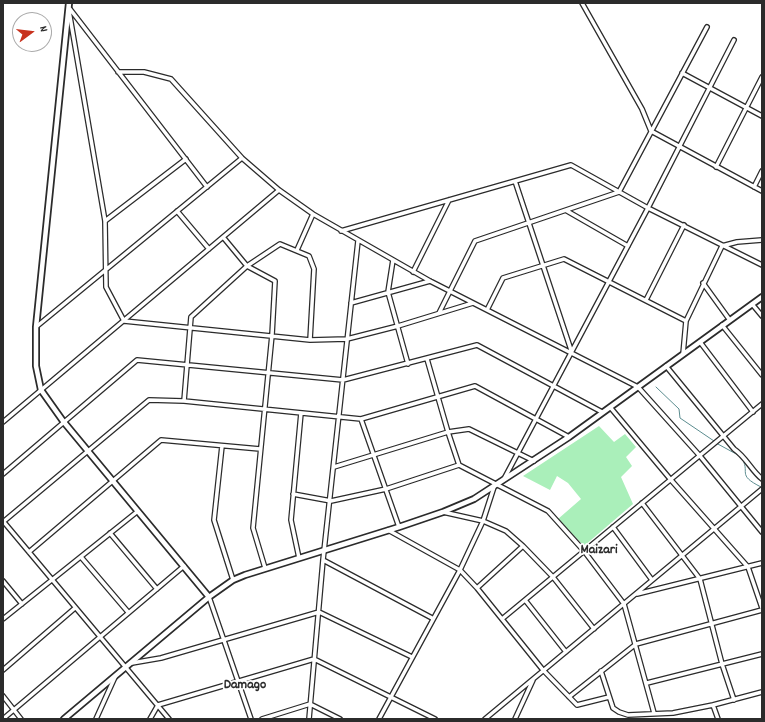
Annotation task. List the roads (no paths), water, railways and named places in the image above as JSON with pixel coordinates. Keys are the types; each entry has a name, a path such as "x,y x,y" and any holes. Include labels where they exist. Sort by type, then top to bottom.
{"main road":[{"path":"69,6 36,327 36,366 41,390 63,421 209,597"},
{"path":"64,719 209,597 233,580 265,568 399,527 443,512 474,499 498,485 569,437 609,406 638,387 729,319 762,297"}],"street":[{"path":"582,3 642,109 651,131 762,191"},
{"path":"69,6 207,187"},
{"path":"69,6 105,221 106,286 124,321"},
{"path":"439,314 475,241 567,211 619,192 707,27"},
{"path":"379,719 432,618 460,570 498,485 519,452 572,353 734,40"},
{"path":"118,72 144,72 171,78 242,158 279,190 313,214 413,272 638,387 700,456 762,532"},
{"path":"682,73 762,116"},
{"path":"716,167 762,77"},
{"path":"36,327 242,158"},
{"path":"105,221 186,160"},
{"path":"341,230 571,165 648,208 762,265"},
{"path":"754,187 762,171"},
{"path":"515,181 572,353"},
{"path":"3,422 279,190"},
{"path":"413,272 449,200"},
{"path":"177,211 209,249"},
{"path":"567,211 628,246"},
{"path":"297,250 313,214"},
{"path":"646,300 684,225"},
{"path":"222,237 247,266 275,280 272,335 253,528 265,568"},
{"path":"683,354 686,321 722,246 737,242 762,240"},
{"path":"309,719 323,560 358,241"},
{"path":"184,401 188,364 190,317 247,266 280,244 309,256 314,269 310,340"},
{"path":"487,310 503,278 564,259 686,321"},
{"path":"393,260 388,292 408,364"},
{"path":"351,303 430,281"},
{"path":"703,283 729,319"},
{"path":"124,321 189,326 310,340 347,340 473,303"},
{"path":"752,304 762,316"},
{"path":"722,325 762,375"},
{"path":"700,342 753,412"},
{"path":"3,474 63,421 137,360 188,364 267,374 343,380 427,359 477,344 602,412"},
{"path":"427,359 437,397 459,465 548,511 584,551 624,604 654,713"},
{"path":"666,366 734,449 742,455 752,472 762,479"},
{"path":"169,719 3,522 150,400 184,401 361,419 475,386 537,418 569,437"},
{"path":"569,697 636,644 762,609 748,567 715,528 670,480 609,406"},
{"path":"502,619 761,406"},
{"path":"299,558 291,520 301,413"},
{"path":"361,419 399,527"},
{"path":"334,467 448,432 469,429 519,452 534,461"},
{"path":"29,552 161,440 260,449"},
{"path":"222,446 214,520 233,580"},
{"path":"293,494 330,501 386,489 459,465"},
{"path":"485,719 762,489"},
{"path":"642,503 700,579 722,664 734,700"},
{"path":"3,619 138,511"},
{"path":"443,512 482,521 506,531 524,546 553,577 594,629"},
{"path":"613,527 652,580"},
{"path":"388,530 460,570 477,588 543,670 577,705 609,697"},
{"path":"110,533 157,589"},
{"path":"477,588 524,546"},
{"path":"81,556 128,612"},
{"path":"323,560 432,618"},
{"path":"636,594 762,563"},
{"path":"3,719 184,566"},
{"path":"3,581 22,604"},
{"path":"209,597 251,719"},
{"path":"525,600 566,652"},
{"path":"3,670 75,608"},
{"path":"132,663 161,658 224,638 319,612 412,657"},
{"path":"646,683 762,654"},
{"path":"150,719 158,705 314,659 435,719"},
{"path":"601,672 613,708 628,715 654,713 673,714 762,692"},
{"path":"96,719 115,677"},
{"path":"515,719 534,679"},
{"path":"3,696 22,719"},
{"path":"262,719 310,704 340,719"},
{"path":"714,705 718,719"}],"waterway":[{"path":"656,387 679,409 680,418 714,441"},
{"path":"716,443 738,455"},
{"path":"741,457 744,462 746,476 753,483 761,487"}],"district":[{"name":"Maizari","path":"599,551"},
{"name":"Damago","path":"245,686"}]}
